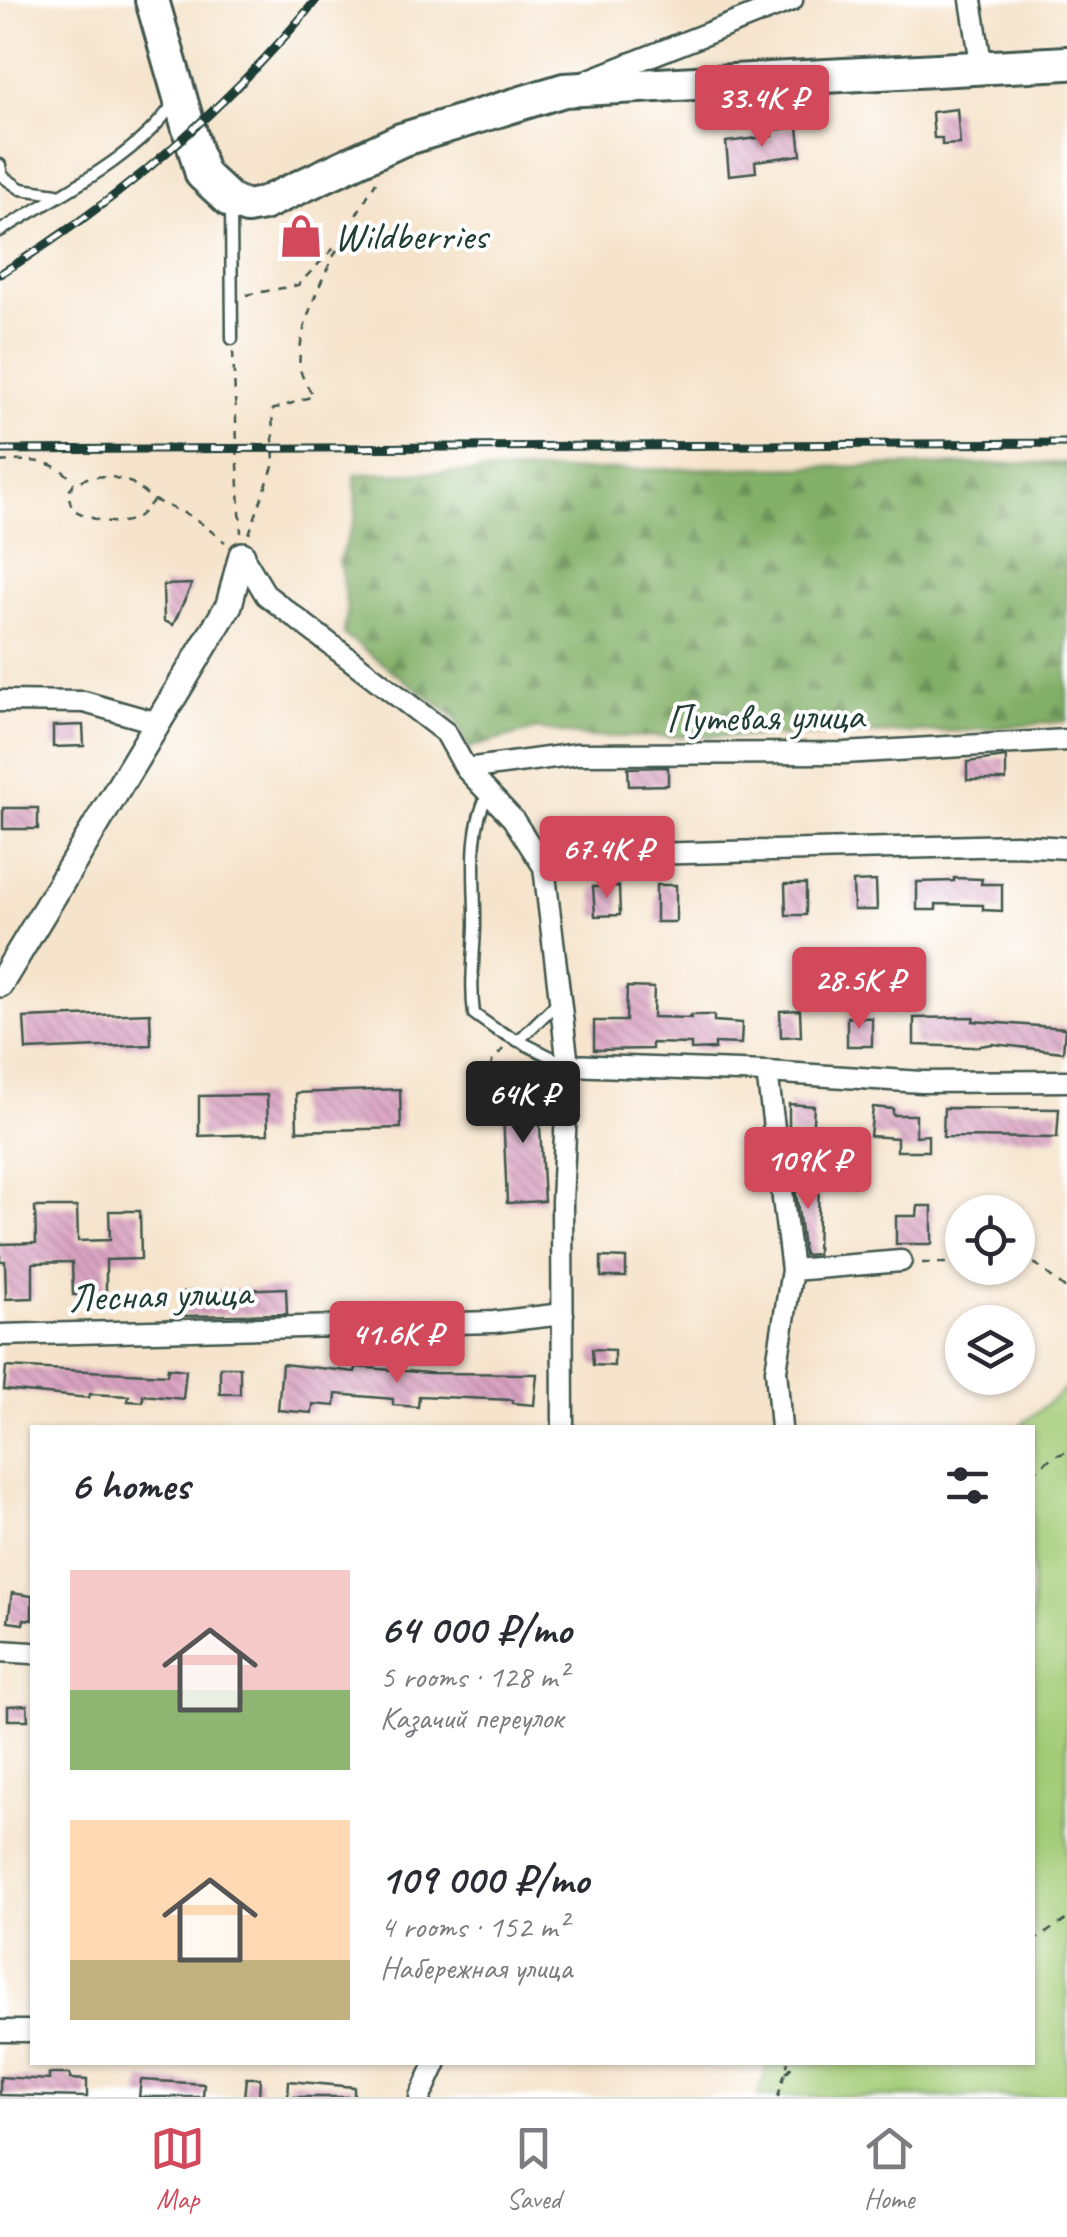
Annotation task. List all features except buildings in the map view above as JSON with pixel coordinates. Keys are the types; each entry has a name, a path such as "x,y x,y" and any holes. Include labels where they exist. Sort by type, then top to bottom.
{"main road":[{"path":"152,0 202,174 231,201 247,207 263,204 401,140 564,90 1067,63"}],"street":[{"path":"564,90 792,0"},
{"path":"972,0 982,69"},
{"path":"0,984 230,605 242,555"},
{"path":"242,555 266,595 446,733 466,769 512,819 544,866 568,1065 562,1202 563,1425"},
{"path":"0,700 84,702 158,723"},
{"name":"Путевая улица","path":"466,769 577,754 844,753 1067,740"},
{"path":"544,866 646,854 1016,845 1067,848"},
{"path":"568,1065 922,1082 1067,1080"},
{"path":"767,1072 792,1270 776,1370 781,1425"},
{"path":"792,1270 901,1261"},
{"name":"Лесная улица","path":"0,1335 494,1322 562,1314"},
{"path":"0,1651 30,1653"},
{"path":"0,2032 30,2031"},
{"path":"420,2097 435,2065"}],"lane":[{"path":"0,231 118,156 162,120 180,94"},
{"path":"0,165 2,176 21,189 58,194"},
{"path":"231,201 232,339"},
{"path":"488,794 480,809 474,854 475,927 470,988 474,1014 568,1065"},
{"path":"518,1040 562,998"}],"path":[{"path":"242,555 274,464 272,410 314,396 300,370 305,328 338,245 401,140"},
{"path":"230,294 253,295 298,285 338,245"},
{"path":"232,339 242,555"},
{"path":"0,462 21,459 44,463 67,472 74,482"},
{"path":"154,500 137,518 112,522 89,519 72,509 68,493 74,482 90,476 109,476 132,483 154,500 193,517 242,555"},
{"path":"488,1100 492,1062 501,1050 518,1040"},
{"path":"901,1261 945,1262"},
{"path":"1035,1264 1067,1290"},
{"path":"1035,1471 1052,1457 1067,1452"},
{"path":"1035,1940 1067,1919"},
{"path":"778,2097 787,2065"},
{"path":"785,2074 793,2065"}],"green space":[{"path":"1067,463 1067,721 965,731 780,736 589,737 537,729 469,748 455,717 344,635 347,609 339,560 356,516 355,474"},
{"path":"1067,1388 1067,2097 758,2097 767,2065 1035,2065 1035,1425 1021,1425"}],"railway":[{"path":"0,274 87,216 169,150 246,78 316,0"},
{"path":"0,450 1067,443"}],"place":[{"name":"Wildberries","path":"301,236"}]}
